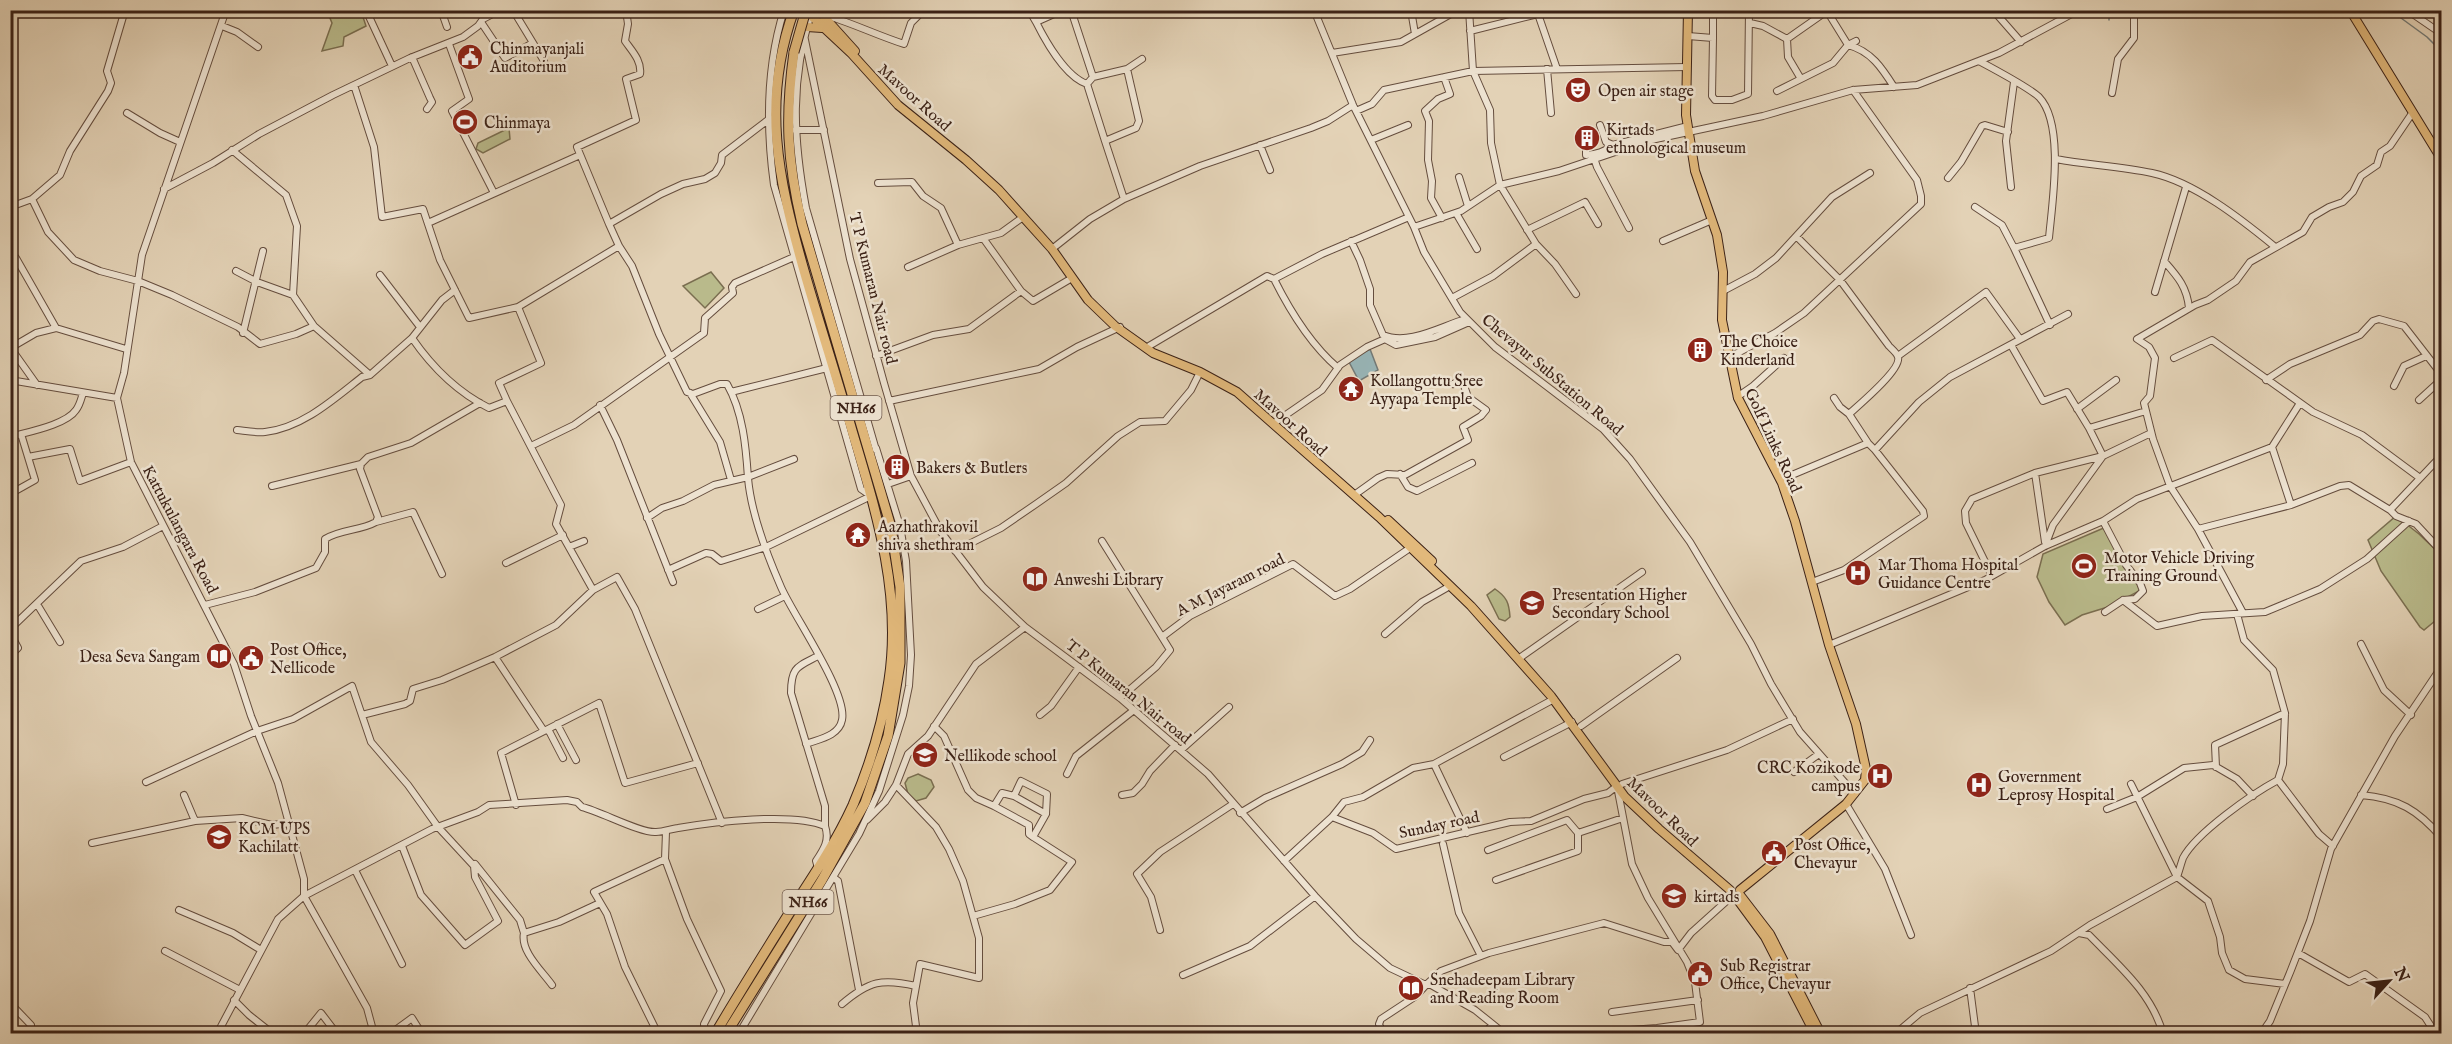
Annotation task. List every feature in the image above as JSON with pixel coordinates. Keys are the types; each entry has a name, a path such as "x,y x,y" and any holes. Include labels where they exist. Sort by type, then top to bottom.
{"highway":[{"name":"NH66","path":"715,1034 818,868 852,806 870,761 890,678 892,614 885,549 799,253 780,179 775,110 777,81 794,10"},
{"name":"NH66","path":"726,1033 850,832 865,803 888,736 900,663 900,587 891,527 802,224 793,186 787,118 794,52 812,12"}],"main road":[{"name":"Golf Links Road","path":"1688,10 1686,115 1695,171 1717,235 1723,272 1722,320 1737,397 1780,480 1795,521 1829,645 1856,724 1866,769 1865,780 1845,804 1735,893"},
{"path":"2350,10 2442,160"},
{"name":"Mavoor Road","path":"812,12 823,28 851,53 898,105 966,160 1054,247 1088,300 1153,353 1225,384 1247,400 1379,517 1450,586 1554,699 1619,785 1735,893"},
{"name":"Mavoor Road","path":"812,12 889,90 1002,188 1054,247 1092,299 1119,327 1149,346 1228,381 1277,421 1454,583 1581,726 1619,785"},
{"path":"806,31 823,28"},
{"path":"1735,893 1765,937 1815,1034"},
{"path":"1735,893 1770,934 1821,1034"}],"street":[{"path":"10,207 32,199 60,175 70,151 108,91 111,83 107,71 125,10"},
{"name":"Kattukulangara Road","path":"226,10 142,255 124,373 117,398 131,462 234,664 278,783 304,879 304,896"},
{"path":"366,10 392,66"},
{"path":"441,10 447,27"},
{"path":"164,190 232,150 354,84 412,57 449,44 500,10"},
{"path":"513,10 544,61"},
{"path":"626,10 628,24 625,41 641,69 640,74 626,80 636,120 578,147 609,224 632,266 669,356 720,442 731,480"},
{"path":"668,570 706,553 712,554 721,561 766,547 871,496 861,489 774,185 768,145 768,120 774,63 784,10"},
{"path":"726,1033 741,1030 866,821 879,791 903,715 909,686 911,655 906,561 900,526 806,208 798,170 795,85 812,12 850,22 872,34 904,44 911,23 924,10"},
{"path":"1029,10 1047,45 1077,80 1087,84"},
{"path":"1036,22 1062,10"},
{"path":"1071,10 1093,77"},
{"path":"1412,10 1415,34"},
{"path":"1332,53 1401,42 1458,10"},
{"path":"1468,10 1473,71 1490,110 1491,143 1500,185 1536,244 1555,264 1576,294"},
{"path":"1713,10 1712,96 1714,100 1732,100 1748,94 1749,10"},
{"path":"1993,10 2021,42"},
{"path":"1586,150 1586,155 1592,155 1604,152 1613,145 1762,116 1853,90 1917,86 2021,42 2079,10"},
{"path":"2112,93 2118,59 2134,38 2134,15 2127,10"},
{"path":"2407,10 2442,34"},
{"name":"Chevayur SubStation Road","path":"1317,11 1354,108 1414,227 1424,252 1452,298 1468,320 1512,361 1603,429 1630,459 1690,542 1793,719 1819,754 1855,794"},
{"path":"1787,39 1827,11 1848,45 1861,48 1878,63 1894,87"},
{"path":"1470,31 1538,14 1557,69"},
{"path":"481,22 505,58 533,43"},
{"path":"1750,23 1763,26 1787,39"},
{"path":"222,26 237,32 258,47"},
{"name":"T P Kumaran Nair road","path":"806,31 850,259 876,356 911,476 941,532 983,587 1025,627 1120,698 1208,774 1315,896 1378,959 1403,976 1426,985 1436,986 1505,1034"},
{"path":"1688,36 1713,38"},
{"path":"1787,39 1788,57 1801,79"},
{"path":"1777,91 1833,63 1848,45 1856,41"},
{"path":"449,44 469,99 452,111 494,193"},
{"path":"412,57 432,102 427,110"},
{"path":"1087,84 1093,77 1127,69 1142,59"},
{"path":"1979,60 2038,97 2048,112 2056,159 2049,238 2014,248"},
{"path":"1054,247 1090,219 1124,200 1200,166 1328,121 1354,108 1372,104 1384,90 1473,71 1687,67"},
{"path":"1105,141 1136,128 1139,121 1127,69"},
{"path":"1547,69 1551,112"},
{"path":"1442,218 1431,198 1432,181 1428,160 1430,121 1425,111 1438,99 1450,94 1444,76"},
{"path":"2011,187 2006,141 2014,82"},
{"path":"354,84 374,147 382,216 423,209 440,260 469,318 518,306 619,246"},
{"path":"1087,84 1124,200"},
{"path":"1730,357 1775,333 1804,313 1921,204 1922,196 1917,180 1853,90"},
{"path":"1895,1034 1920,1013 2027,963 2177,877 2184,857 2204,834 2253,796 2278,780 2283,764 2285,713 2273,670 2244,639 2240,614 2198,529 2170,486 2151,433 2144,403 2150,396 2155,358 2149,347 2137,339 2189,308 2208,300 2236,281 2250,262 2274,246 2303,232 2312,217 2343,202 2353,192 2361,176 2377,165 2381,152 2390,146 2413,112"},
{"path":"127,113 180,142"},
{"path":"609,224 661,194 683,184 705,179 715,173 722,155 768,120"},
{"path":"1371,140 1408,124"},
{"path":"1600,125 1606,142 1613,145"},
{"path":"1948,178 1961,162 1982,126 2008,132"},
{"path":"1414,227 1456,213 1500,185 1559,171 1688,129"},
{"path":"795,130 824,130"},
{"path":"1260,145 1270,170"},
{"path":"232,150 286,195 297,226 293,295"},
{"path":"428,223 580,154"},
{"path":"1594,158 1629,228"},
{"path":"2056,159 2153,173 2186,187 2235,214 2274,246"},
{"path":"1723,291 1755,274 1776,258 1832,197 1870,173"},
{"path":"1458,177 1468,206"},
{"path":"878,183 912,182 922,196 941,208 958,245"},
{"path":"2155,292 2186,187"},
{"path":"32,199 48,232 74,260 100,271 138,281 238,327 260,344 296,334 314,326"},
{"path":"1527,230 1585,202 1598,225"},
{"path":"1975,207 2002,225 2050,325"},
{"path":"1456,213 1477,249"},
{"path":"908,267 958,245 1001,233 1023,217"},
{"path":"1275,279 1322,254 1409,217"},
{"path":"1663,241 1712,220"},
{"path":"1797,237 1840,279 1898,356 1899,361 1894,372 1850,414"},
{"path":"983,238 1021,291 1033,301 1072,278"},
{"path":"1351,241 1370,289 1370,305 1383,335 1392,339 1413,336 1468,320"},
{"path":"1452,298 1493,276 1536,244"},
{"path":"243,333 263,251"},
{"path":"531,446 574,424 704,333 705,318 733,293 732,287 735,283 794,256"},
{"path":"16,258 56,328"},
{"path":"2164,261 2182,281 2187,292 2189,308"},
{"path":"236,271 256,282 293,295 314,326 370,375"},
{"path":"380,275 420,327"},
{"path":"1149,346 1267,276 1275,279 1290,308 1326,358 1338,368"},
{"path":"237,430 264,432 284,428 305,418 362,377 370,375 412,338 442,300 455,290"},
{"path":"876,356 933,335 969,328 1021,291"},
{"path":"1898,356 1986,292 2020,339"},
{"path":"518,306 541,363 499,383 561,505 556,524 593,591"},
{"path":"1875,450 1918,402 1950,377 2020,339 2029,337 2068,314"},
{"path":"1277,421 1322,390 1338,368 1351,357 1384,339 1396,345 1435,337 1468,320"},
{"path":"2266,380 2290,364 2360,335 2373,321 2379,320 2404,326 2442,377 2419,400"},
{"path":"889,401 1039,369 1077,347 1119,327"},
{"path":"37,385 11,347 36,333 56,328 126,349"},
{"path":"412,338 444,378 480,403 489,408 507,401"},
{"path":"2174,358 2212,339 2313,412 2362,435 2420,478"},
{"path":"2011,345 2043,401 2067,392 2103,456"},
{"path":"2394,386 2404,366 2427,356"},
{"path":"1737,397 1784,358"},
{"path":"731,392 823,369"},
{"path":"955,551 1001,528 1066,483 1118,436 1140,422 1165,421 1191,390 1200,372"},
{"path":"10,380 117,398"},
{"path":"1357,493 1387,474 1405,475 1468,441 1463,427 1481,416 1486,410 1468,397 1462,380 1453,384"},
{"path":"2078,409 2116,380"},
{"path":"690,393 701,392 720,384 727,384 731,392 748,458 748,477 766,547 785,596 834,686 842,711 842,719 837,730 806,744"},
{"path":"10,437 71,416 81,402 83,393"},
{"path":"1812,582 1844,570 1924,516 1923,511 1868,443 1850,414 1840,407 1834,398"},
{"path":"272,486 361,464 368,457 411,443 480,403"},
{"path":"1829,645 1992,576 2045,546 2103,521 2137,499 2272,447 2300,403"},
{"path":"600,405 617,440 673,582"},
{"path":"2089,428 2146,411"},
{"path":"1992,576 1966,523 1965,511 1972,499 2036,473 2103,456 2151,433"},
{"path":"10,494 35,480 21,434"},
{"path":"1780,480 1868,443"},
{"path":"2272,447 2291,505"},
{"path":"872,460 876,448"},
{"path":"28,457 70,449 80,482 131,462"},
{"path":"2390,510 2442,455"},
{"path":"2045,546 2053,525 2103,456"},
{"path":"647,518 662,508 731,480 748,477 794,459"},
{"path":"1400,474 1408,487 1417,491 1472,463"},
{"path":"361,464 360,469 378,517 376,522"},
{"path":"2036,473 2045,546"},
{"path":"888,484 911,476"},
{"path":"2198,529 2291,505 2340,486 2349,485 2396,516 2416,524 2442,552"},
{"path":"205,605 255,592 316,568 325,552 325,539 413,512 442,574"},
{"path":"2103,521 2126,565 2140,583 2143,591 2135,599 2123,600 2105,612"},
{"path":"2123,600 2157,627 2202,616 2265,612 2320,588 2367,559 2409,521"},
{"path":"10,656 18,648 10,631 81,561 123,547 163,526"},
{"path":"506,563 563,535"},
{"path":"569,547 584,541"},
{"path":"1102,541 1170,650 1156,667 1120,698"},
{"name":"A M Jayaram road","path":"1162,637 1190,616 1293,564 1335,596 1350,589 1410,548"},
{"path":"1521,657 1642,572"},
{"path":"362,715 405,704 410,701 413,689 420,685 442,680 495,657 556,625 593,591 617,577 635,609 722,823"},
{"path":"1385,634 1422,602 1450,586"},
{"path":"758,609 785,596"},
{"path":"37,604 60,642"},
{"path":"866,821 885,802 896,785 908,754 928,736 976,664 1025,627"},
{"path":"2361,644 2385,690 2411,715"},
{"path":"818,656 796,668 791,677 791,693 825,806 827,844 816,861 818,868"},
{"path":"495,657 563,758"},
{"path":"1581,726 1677,658"},
{"path":"2261,1034 2270,1021 2298,953 2333,846 2395,736 2442,666"},
{"path":"1040,715 1051,706 1078,667"},
{"path":"146,782 257,731 293,719 352,686 371,742 474,866 475,877 498,921 465,945 421,895 402,846"},
{"path":"1284,861 1332,817 1344,802 1363,797 1413,768 1434,764 1554,699"},
{"path":"516,804 501,753 599,703 625,783 698,763"},
{"path":"1181,750 1229,707"},
{"path":"1067,774 1076,756 1134,710"},
{"path":"2216,767 2215,745 2285,713"},
{"name":"Sunday road","path":"1332,817 1373,833 1396,849 1510,822 1531,821 1584,799 1608,793 1619,785 1727,750 1793,719"},
{"path":"1504,757 1572,722"},
{"path":"557,724 576,760"},
{"path":"934,726 944,736 968,790 976,798 1029,825 1029,834 1072,862 1050,890 1015,904 973,916"},
{"path":"1240,813 1265,798 1342,764 1362,752 1370,740"},
{"path":"1122,795 1133,793 1175,745"},
{"path":"1794,772 1819,754"},
{"path":"1434,764 1467,833"},
{"path":"2107,809 2137,797 2184,768 2212,765 2237,779 2253,796"},
{"path":"2278,780 2319,834 2333,846"},
{"path":"1014,796 1021,781 1047,794 1046,814 1033,837"},
{"path":"2131,784 2177,877 2208,902 2229,970 2245,978 2285,984"},
{"path":"896,785 936,827 950,849 963,881 979,938 980,978 920,964 913,1003 917,1034"},
{"path":"1619,785 1632,864 1648,898 1678,950"},
{"path":"994,806 1002,793 1014,796 1046,814"},
{"path":"183,795 195,821"},
{"path":"2361,795 2396,800 2408,807 2442,838"},
{"path":"217,1034 278,919 304,896 439,826 478,812 489,805 567,800 578,802 582,807 652,833 722,823 797,819 825,826"},
{"path":"1160,930 1150,897 1137,874 1160,852 1233,804"},
{"path":"1845,804 1885,869 1911,935"},
{"path":"92,843 195,821 242,818 272,825 290,823"},
{"path":"1578,833 1623,818"},
{"path":"1488,850 1567,820 1578,833 1578,850 1496,880"},
{"path":"439,826 474,863 520,920 525,948 552,985"},
{"path":"666,831 665,859 687,919 721,991 704,1024 705,1034"},
{"path":"1443,844 1459,913 1481,956"},
{"path":"658,1034 625,967 594,892 665,859"},
{"path":"355,870 402,964"},
{"path":"834,878 838,881 859,990"},
{"path":"1678,950 1690,933 1735,893"},
{"path":"304,896 366,1008 374,1034"},
{"path":"1183,975 1250,946 1315,896"},
{"path":"524,933 559,922 600,903"},
{"path":"179,910 209,922 261,950"},
{"path":"1383,1034 1379,1024 1380,1019 1416,996 1441,971 1521,943 1604,923 1664,942 1672,942 1687,962 1695,981 1700,1022 1657,1028 1576,1034"},
{"path":"2079,933 2089,935 2149,999 2159,1018 2163,1034"},
{"path":"165,951 240,990"},
{"path":"2298,953 2349,982 2366,974 2426,1017 2436,1034"},
{"path":"842,1004 859,990 877,982 891,980 916,986"},
{"path":"1970,988 1976,1034"},
{"path":"234,1000 249,1016 273,1034"},
{"path":"1612,1012 1698,1000"},
{"path":"10,1003 31,1025 27,1034"},
{"path":"306,1032 321,1013 337,1034"},
{"path":"390,1034 412,1018 422,1034"},
{"path":"1482,1034 1493,1025"}],"green space":[{"path":"327,11 361,11 366,26 344,37 343,46 322,51 332,23"},
{"path":"509,128 510,139 483,153 476,149 478,143"},
{"path":"711,272 724,288 705,308 683,286"},
{"path":"2396,516 2442,556 2441,616 2424,630 2381,571 2368,540"},
{"name":"Motor Vehicle Driving Training Ground","path":"2106,527 2141,590 2111,606 2082,615 2065,625 2049,602 2037,577 2043,554"},
{"path":"1495,589 1508,604 1510,617 1505,621 1499,619 1487,595"},
{"path":"918,774 931,780 934,787 926,798 916,801 908,794 905,783 908,778"}],"water":[{"path":"1370,349 1378,370 1359,381 1348,360"}],"waterway":[{"path":"2109,10 2109,20"},
{"path":"2390,10 2427,37 2442,52"}],"place":[{"name":"Chinmayanjali Auditorium","path":"470,57"},
{"name":"Open air stage","path":"1578,90"},
{"name":"Chinmaya","path":"465,122"},
{"name":"Kirtads ethnological museum","path":"1587,138"},
{"name":"The Choice Kinderland","path":"1700,350"},
{"name":"Kollangottu Sree Ayyapa Temple","path":"1351,389"},
{"name":"Bakers & Butlers","path":"897,467"},
{"name":"Aazhathrakovil shiva shethram","path":"858,535"},
{"name":"Motor Vehicle Driving Training Ground","path":"2084,566"},
{"name":"Mar Thoma Hospital Guidance Centre","path":"1858,573"},
{"name":"Anweshi Library","path":"1035,579"},
{"name":"Presentation Higher Secondary School","path":"1532,603"},
{"name":"Desa Seva Sangam","path":"219,656"},
{"name":"Post Office, Nellicode","path":"251,658"},
{"name":"Nellikode school","path":"925,755"},
{"name":"CRC Kozikode campus","path":"1880,776"},
{"name":"Government Leprosy Hospital","path":"1979,785"},
{"name":"KCM UPS Kachilatt","path":"219,837"},
{"name":"Post Office, Chevayur","path":"1774,853"},
{"name":"kirtads","path":"1674,896"},
{"name":"Sub Registrar Office, Chevayur","path":"1700,974"},
{"name":"Snehadeepam Library and Reading Room","path":"1411,988"}]}
